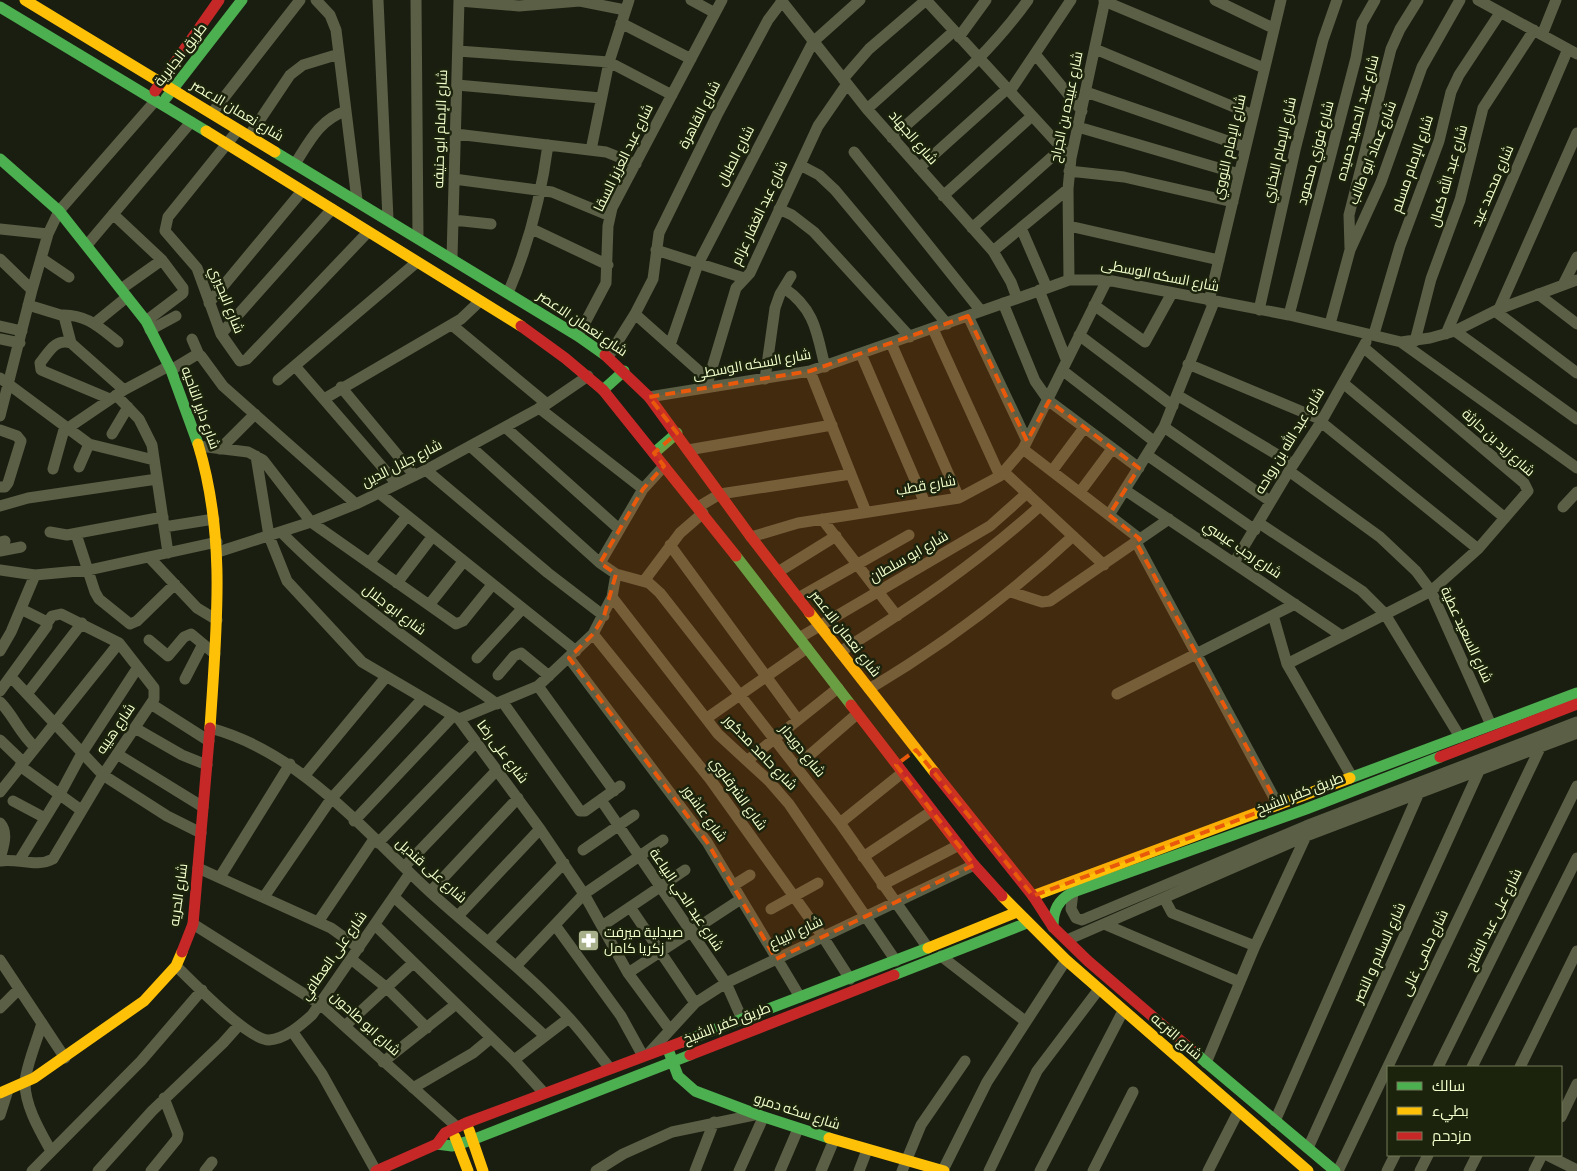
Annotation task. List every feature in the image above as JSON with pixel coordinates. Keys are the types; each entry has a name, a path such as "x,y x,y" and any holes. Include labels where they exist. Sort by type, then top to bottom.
{"main road":[{"name":"شارع نعمان الاعصر","path":"25,0 452,258 578,336 624,370 649,397 751,537 916,750 1033,896 1053,926"},
{"name":"طريق الجابرية","path":"156,100 162,83 219,0"},
{"name":"طريق الجابرية","path":"156,100 172,90 242,0"},
{"path":"0,7 156,100 498,311 545,342 589,377 603,390 715,529 974,865 1027,923"},
{"path":"255,161 265,146"},
{"name":"شارع داير الناحيه","path":"0,159 59,210 148,326 170,368 199,446 214,519 217,547 217,620 210,728"},
{"path":"498,311 508,293"},
{"path":"589,377 609,358"},
{"path":"603,390 624,370"},
{"path":"654,453 677,434"},
{"path":"715,529 735,514"},
{"name":"طريق كفر الشيخ","path":"1033,896 1577,693"},
{"name":"طريق كفر الشيخ","path":"1053,926 1054,909 1058,902 1073,892 1306,809 1577,704"},
{"path":"1520,714 1526,725"},
{"name":"شارع الحريه","path":"4,1104 25,1082 65,1058 144,1001 176,966 193,924 210,728"},
{"path":"899,769 916,750"},
{"path":"1300,796 1306,809"},
{"name":"طريق كفر الشيخ","path":"376,1171 396,1167 437,1144 458,1126 609,1067 646,1055 896,961 1017,912"},
{"name":"طريق كفر الشيخ","path":"437,1144 447,1146 458,1145 472,1140 1027,923"},
{"name":"شارع الترعه","path":"1027,923 1066,960 1238,1112 1308,1171"},
{"name":"شارع الترعه","path":"1053,926 1206,1063 1336,1171"},
{"path":"1144,1029 1154,1017"},
{"name":"شارع سكه دمرو","path":"667,1047 671,1062 683,1083 699,1094 759,1116 867,1150 904,1166 944,1171"},
{"path":"578,1079 584,1095"},
{"path":"458,1126 472,1140 483,1171"},
{"path":"458,1126 458,1145 468,1171"}],"street":[{"path":"212,113 300,0"},
{"path":"316,0 334,22 357,200"},
{"path":"378,0 388,219"},
{"path":"416,0 418,238"},
{"path":"691,0 715,13"},
{"name":"شارع عبد العزيز السقا","path":"578,336 606,283 610,216 722,0"},
{"name":"شارع الجهاد","path":"782,0 867,109 993,251 1011,282 1017,298"},
{"name":"شارع القاهرة","path":"609,358 653,279 656,250 663,224 713,123 765,25 782,0"},
{"name":"شارع الطبال","path":"670,345 698,264 813,42 860,0"},
{"path":"926,0 938,5 957,34 1071,158"},
{"name":"شارع عبد الغفار عزام","path":"707,383 736,288 752,269 818,126 845,82 870,49 926,0"},
{"path":"867,109 957,34 986,0"},
{"path":"892,138 980,60 1008,28 1028,0"},
{"path":"919,168 1008,90 1071,0"},
{"path":"1215,0 1273,28"},
{"name":"شارع الإمام النووي","path":"1109,515 1164,428 1212,301 1232,202 1281,0"},
{"name":"شارع الإمام البخاري","path":"1259,310 1295,150 1323,40 1337,0"},
{"name":"شارع فوزي محمود","path":"1289,315 1354,68 1362,23 1375,0"},
{"name":"شارع عبد الحميد حميده","path":"1350,250 1349,215 1391,49 1400,29 1418,0"},
{"name":"شارع عماد ابو طالب","path":"1330,324 1350,250 1381,182 1422,67 1460,0"},
{"path":"1478,0 1573,52"},
{"name":"شارع عبد الله كمال","path":"1415,341 1431,279 1460,200 1483,108 1538,33 1556,0"},
{"path":"459,1 519,6 580,1 627,5 609,62 591,150"},
{"name":"شارع الإمام ابو حنيفه","path":"452,258 459,1"},
{"path":"1104,1 1264,68"},
{"name":"شارع عبيده بن الجراح","path":"1069,280 1069,171 1104,1"},
{"name":"شارع الإمام مسلم","path":"1372,334 1400,246 1439,141 1451,92 1458,75 1500,13"},
{"path":"621,22 691,59"},
{"path":"1095,49 1253,115"},
{"path":"458,51 609,62 672,95"},
{"name":"شارع محمد عيد","path":"1450,332 1573,52"},
{"path":"249,136 290,75 303,65 339,54"},
{"path":"1035,54 1082,111"},
{"path":"457,85 601,98"},
{"path":"1086,92 1246,147"},
{"path":"0,416 5,381 20,342 28,305 48,234 59,210 156,100"},
{"path":"295,164 321,126 328,119 346,112"},
{"path":"944,196 1032,116"},
{"path":"87,245 191,122"},
{"path":"1078,127 1239,174"},
{"name":"شارع البحيري","path":"238,130 168,217 165,224 165,231 197,268 220,334 238,359 244,361 368,232"},
{"path":"1577,133 1497,310 1577,373"},
{"path":"456,134 591,150 622,157 636,164"},
{"path":"508,293 532,229 542,190 548,145"},
{"path":"972,228 1062,148"},
{"path":"854,152 981,311"},
{"path":"800,165 819,175 835,190 947,324"},
{"path":"1069,171 1124,177 1232,202"},
{"path":"454,179 542,190 561,195 610,216"},
{"path":"993,251 1068,189"},
{"path":"209,303 302,191"},
{"path":"220,334 332,209"},
{"path":"779,209 804,223 814,232 910,337"},
{"path":"114,214 162,260 184,291 148,326"},
{"path":"453,220 491,224"},
{"path":"1069,226 1219,260"},
{"path":"1021,228 1066,359"},
{"path":"0,229 48,234"},
{"path":"532,229 608,266"},
{"path":"656,250 744,278"},
{"path":"1563,285 1577,257"},
{"path":"41,258 69,277"},
{"path":"0,259 32,290"},
{"path":"95,323 124,293 162,260"},
{"path":"278,380 417,262"},
{"path":"765,379 775,308 792,276"},
{"name":"شارع السكه الوسطى","path":"649,397 707,383 765,379 825,367 1069,280 1107,280 1289,315 1401,342 1415,341 1450,332 1497,310 1577,280"},
{"name":"شارع قطب","path":"751,537 774,529 822,518 958,498 1002,474 1025,445 1048,402 1066,359 1107,280"},
{"path":"784,288 802,302 810,313 825,367"},
{"path":"1094,305 1145,342 1172,293"},
{"path":"1538,294 1577,324"},
{"path":"324,399 452,325 470,313 480,301"},
{"path":"1003,303 1034,381 1048,402 1138,468"},
{"path":"28,305 61,315 73,315 95,323 118,342"},
{"path":"635,314 670,345 707,383"},
{"path":"61,315 67,320 67,332 71,343 139,419 147,432 154,460 168,553"},
{"path":"148,326 176,316"},
{"path":"968,316 1025,445 1052,471 1109,515 1138,541 1278,805"},
{"path":"452,325 543,406 643,489"},
{"path":"0,326 22,330"},
{"path":"933,328 1002,474 1027,493 1104,565"},
{"path":"1450,332 1577,419"},
{"name":"شارع عبد الله بن رواحه","path":"1234,563 1257,527 1270,501 1322,421 1372,334"},
{"name":"شارع السعيد عطية","path":"1079,335 1175,401 1291,468 1399,553 1431,592 1491,726"},
{"path":"0,339 20,342"},
{"path":"192,339 199,355 223,386 356,504"},
{"path":"1401,342 1577,468"},
{"path":"71,343 57,343 40,362 40,368 43,372 117,395"},
{"path":"891,344 958,498"},
{"name":"شارع زيد بن حارثة","path":"1288,664 1431,592 1478,549 1528,491 1524,483 1363,347"},
{"path":"861,354 925,503"},
{"path":"53,469 66,427 117,395 199,355"},
{"path":"1188,364 1322,421 1478,549"},
{"path":"296,366 396,484"},
{"path":"1062,370 1155,442"},
{"path":"810,371 866,512"},
{"name":"شارع جلال الدين","path":"0,570 35,576 89,570 168,553 217,547 269,536 356,504 426,470 543,406 589,377"},
{"path":"5,381 89,444 154,460"},
{"path":"1343,383 1505,518"},
{"path":"342,387 414,475"},
{"path":"112,434 128,408"},
{"path":"220,449 254,414"},
{"path":"688,450 832,425"},
{"path":"506,426 620,529"},
{"path":"1052,471 1084,428"},
{"path":"1164,428 1270,501"},
{"path":"0,430 16,436 21,441 8,483 5,487 0,487"},
{"path":"79,467 89,444"},
{"path":"199,446 256,456 268,466 311,522 456,624 460,624 492,585"},
{"path":"470,446 600,563 616,574 644,581 685,527 700,510 720,494 851,474"},
{"path":"1080,492 1112,449"},
{"path":"1147,455 1257,527 1362,591 1385,614 1460,737"},
{"name":"شارع على رضا","path":"256,456 269,536 286,581 362,662 456,718 518,798 564,863 584,894 628,973 670,1030"},
{"path":"600,563 643,489 664,466"},
{"path":"426,470 548,574 604,616"},
{"path":"0,506 28,498 157,480"},
{"name":"شارع رجب عيسي","path":"1125,490 1342,636"},
{"path":"1563,507 1577,492"},
{"name":"شارع عاشور","path":"379,493 522,609 572,655 707,842 800,997"},
{"name":"شارع ابو سلطان","path":"799,638 990,526 1027,493"},
{"path":"840,652 897,616 973,563 1040,506"},
{"path":"369,563 407,516"},
{"path":"822,518 897,616"},
{"path":"50,532 58,535 76,534 163,522 214,519"},
{"path":"1011,592 1042,602 1050,601 1169,519"},
{"name":"شارع ابو جلال","path":"281,532 335,584 365,608 500,703 580,811 585,811 600,800"},
{"path":"76,534 99,599 130,624 137,621 175,584"},
{"path":"798,598 909,535"},
{"path":"778,572 836,536"},
{"path":"869,689 966,627 1011,592 1073,536"},
{"path":"397,583 432,537"},
{"path":"2,544 21,547"},
{"path":"670,545 767,674 798,720"},
{"path":"149,557 197,608 217,620"},
{"path":"428,604 462,562"},
{"path":"354,821 456,718 500,703 538,686 572,655 593,634 604,616 612,597 616,574"},
{"path":"0,650 35,576"},
{"name":"شارع دويدار","path":"644,581 660,593 773,740 840,823 894,903 928,948"},
{"name":"شارع حامد مدكور","path":"612,597 718,734 748,760 789,804 896,961"},
{"path":"1117,694 1295,604"},
{"path":"0,691 47,626 47,623 21,609"},
{"path":"477,658 522,609"},
{"name":"شارع هيبه","path":"0,860 44,863 53,859 81,810 151,704 155,694 154,688 119,643 82,622 61,614 52,616 47,623"},
{"path":"1273,615 1288,664 1352,777"},
{"path":"27,694 82,622"},
{"path":"149,640 166,656 187,634 191,634 214,654"},
{"name":"شارع الشرقاوي","path":"593,634 710,779 823,937 850,978"},
{"path":"0,792 4,777 22,764 119,643"},
{"path":"185,679 203,644"},
{"path":"707,718 738,694 807,648"},
{"path":"498,675 514,656 521,653 549,676"},
{"path":"19,861 60,794 82,753 138,667"},
{"path":"11,676 103,775 134,797 201,833"},
{"path":"305,775 386,677"},
{"path":"538,686 617,789 600,800"},
{"path":"748,760 838,688"},
{"path":"264,896 330,799 423,698"},
{"path":"0,702 24,738 34,747"},
{"path":"151,704 209,741"},
{"path":"796,767 857,714"},
{"path":"1073,892 1070,909 1076,918 1082,920 1426,778 1577,722"},
{"path":"135,728 182,755 207,765"},
{"name":"شارع على قنديل","path":"210,728 252,742 305,775 430,892 516,966 569,1018 609,1067"},
{"path":"1067,940 1306,836 1577,733"},
{"path":"0,740 22,764 81,810"},
{"path":"318,922 376,841 476,742"},
{"name":"شارع حلمى غالى","path":"1336,1171 1540,748"},
{"path":"117,754 204,807"},
{"path":"220,877 290,764"},
{"path":"840,823 899,769"},
{"name":"شارع على العطافي","path":"176,966 239,1025 264,1039 276,1038 302,1024 320,1004 394,897 407,870 497,770"},
{"name":"شارع السلام و النصر","path":"1308,1148 1478,771"},
{"path":"1276,1121 1426,778"},
{"name":"شارع على عبد الفتاح","path":"1438,1066 1577,786"},
{"path":"430,892 518,798"},
{"name":"شارع عبد الحي البياعة","path":"600,800 726,983 742,1019"},
{"path":"13,801 46,818"},
{"path":"863,857 932,811"},
{"path":"583,850 634,815"},
{"path":"0,822 5,830 0,860"},
{"path":"458,916 540,829"},
{"path":"1206,1063 1255,946 1306,836"},
{"path":"516,966 584,894 663,840"},
{"path":"882,884 959,845"},
{"path":"1473,1066 1577,858"},
{"path":"488,942 564,863"},
{"name":"شارع البياع","path":"646,1055 695,1003 726,983 974,865"},
{"path":"198,868 264,896 331,928 359,948"},
{"path":"602,926 685,870"},
{"path":"734,885 750,875"},
{"path":"771,909 818,883"},
{"path":"394,897 545,1036"},
{"path":"1164,898 1172,913 1255,946"},
{"path":"628,973 741,899"},
{"path":"630,907 662,951 695,1003"},
{"name":"شارع ابو طاحون","path":"193,924 320,1004 346,1025 383,1062 458,1126"},
{"path":"1104,924 1240,982"},
{"path":"374,925 514,1060 544,1093"},
{"path":"555,925 621,1016 646,1055"},
{"path":"1520,1066 1577,951"},
{"path":"941,956 1025,1021"},
{"path":"351,959 387,988 427,1028"},
{"path":"944,1171 988,1082 1025,1021 1066,960"},
{"path":"0,961 65,1058"},
{"path":"346,1025 413,964"},
{"path":"0,1008 19,989"},
{"path":"989,1171 1037,1071 1099,989"},
{"path":"32,1171 141,1061 202,990"},
{"path":"383,1062 455,1005"},
{"path":"1040,1171 1124,1011"},
{"path":"514,1060 569,1018"},
{"path":"42,1023 25,1082 30,1106 39,1129 51,1151"},
{"path":"98,1171 164,1098 223,1043 239,1025"},
{"path":"292,1030 322,1074 376,1171"},
{"path":"413,1088 473,1053 491,1038"},
{"path":"904,1166 921,1125 965,1061"},
{"path":"1562,1115 1577,1084"},
{"path":"1093,1171 1133,1092"},
{"path":"150,1171 177,1139 178,1134 164,1098"},
{"path":"1208,1171 1238,1112"},
{"path":"596,1171 647,1142 672,1132 714,1122 759,1116 739,1171"},
{"path":"695,1171 714,1122"},
{"path":"780,1171 798,1129"},
{"path":"821,1171 834,1140"},
{"path":"859,1171 867,1150"},
{"path":"1387,1171 1394,1156"},
{"path":"1420,1171 1428,1156"},
{"path":"1469,1171 1476,1156"},
{"path":"1534,1171 1542,1156"},
{"path":"1549,1156 1577,1170"}],"highlighted area":[{"path":"968,316 1027,441 1049,401 1139,468 1109,515 1140,539 1136,542 1278,805 1033,896 916,750 896,765 974,865 776,959 707,842 569,658 593,634 604,616 616,574 600,563 643,489 664,466 654,453 677,433 649,397 810,371"}],"traffic: fast":[{"path":"166,98 242,0"},
{"path":"0,7 206,131"},
{"path":"275,152 578,336 605,355"},
{"path":"0,159 59,211 146,321 171,370 198,444"},
{"path":"603,390 624,371"},
{"path":"654,453 677,433"},
{"path":"736,556 851,705"},
{"path":"1350,778 1577,693"},
{"path":"1053,927 1057,906 1073,892 1306,809 1440,757"},
{"path":"894,975 1027,923"},
{"path":"682,1042 928,948"},
{"path":"669,1052 678,1076 695,1091 761,1116 829,1138"},
{"path":"1195,1053 1335,1171"},
{"path":"437,1144 452,1146 472,1140 690,1055"}],"traffic: slow":[{"path":"25,0 275,152"},
{"path":"206,131 521,326"},
{"path":"198,444 207,479 216,550 215,656 210,728"},
{"path":"809,612 935,773"},
{"path":"1033,896 1350,778"},
{"path":"1002,896 1066,960 1308,1171"},
{"path":"928,948 1017,912"},
{"path":"0,1093 34,1078 144,1001 176,966 182,952"},
{"path":"469,1130 483,1171"},
{"path":"455,1137 468,1171"},
{"path":"829,1138 944,1171"}],"traffic: jam":[{"path":"155,91 219,0"},
{"path":"521,326 565,358 603,390 736,556"},
{"path":"605,355 649,397 751,537 809,612"},
{"path":"1440,757 1577,704"},
{"path":"851,705 974,865 1002,896"},
{"path":"182,952 193,924 210,728"},
{"path":"935,773 1033,896 1053,927 1088,961 1195,1053"},
{"path":"690,1055 894,975"},
{"path":"376,1171 437,1144 445,1133 466,1123 682,1042"}],"place":[{"name":"صيدلية ميرفت زكريا كامل","path":"588,941"}]}
